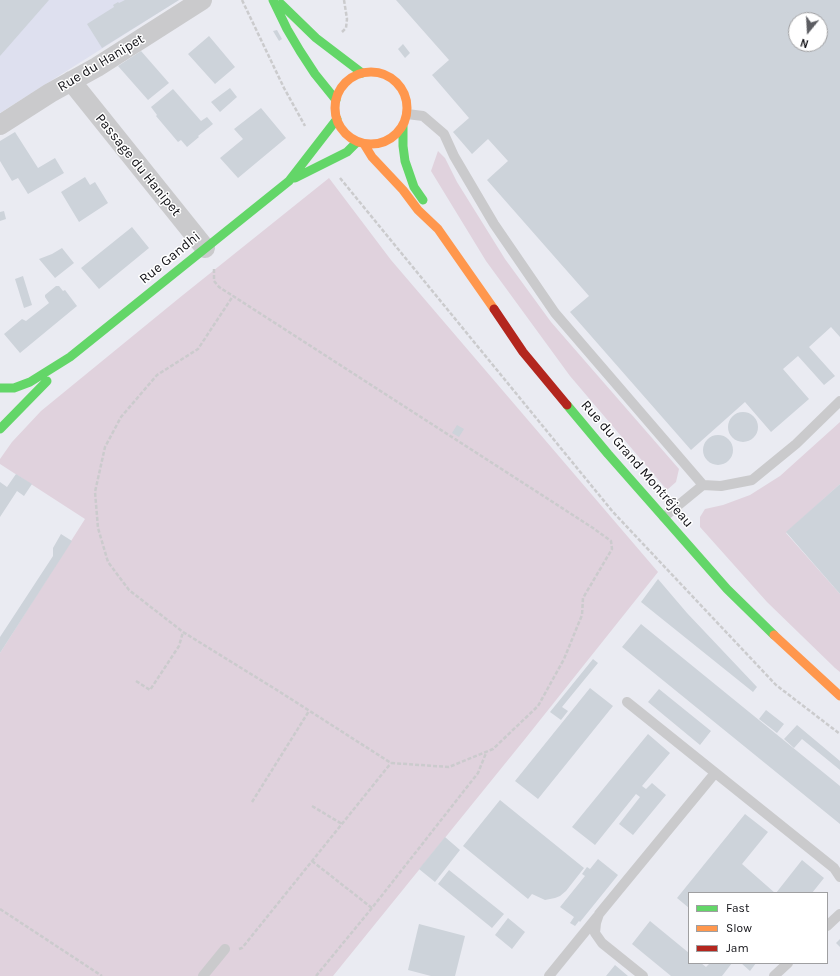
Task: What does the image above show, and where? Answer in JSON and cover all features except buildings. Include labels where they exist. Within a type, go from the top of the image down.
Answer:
[{"type":"street","name":"Rue du Hanipet","points":[[0,125],[71,81],[97,67],[202,0]]},
{"type":"street","points":[[273,0],[288,29],[315,74],[336,100]]},
{"type":"street","points":[[277,0],[316,38],[362,73]]},
{"type":"street","points":[[336,100],[339,92],[348,80],[355,76],[362,73],[372,72],[383,74],[389,76],[403,89],[407,102],[408,114]]},
{"type":"street","name":"Passage du Hanipet","points":[[71,81],[205,248]]},
{"type":"street","name":"Rue du Grand Montréjeau","points":[[336,100],[335,106],[339,125],[347,135],[361,143],[371,145],[384,143],[395,136],[403,126],[408,114]]},
{"type":"street","name":"Rue Gandhi","points":[[0,429],[70,357],[289,181],[318,146],[337,119]]},
{"type":"street","name":"Rue du Grand Montréjeau","points":[[403,126],[404,161],[414,187],[432,213],[438,230]]},
{"type":"street","name":"Rue du Grand Montréjeau","points":[[361,143],[418,210],[438,230],[523,352],[608,454],[727,589],[779,640],[840,696]]},
{"type":"street","name":"Rue Gandhi","points":[[289,181],[347,152],[361,143]]},
{"type":"street","name":"Rue Gandhi","points":[[0,388],[14,388],[30,382],[70,357]]},
{"type":"lane","points":[[408,114],[423,116],[444,134],[454,156],[494,224],[555,313],[703,485]]},
{"type":"lane","points":[[664,517],[703,485],[721,486],[752,480],[796,444],[840,401]]},
{"type":"lane","points":[[627,702],[834,868],[840,876]]},
{"type":"lane","points":[[549,976],[714,773]]},
{"type":"lane","points":[[599,914],[595,933],[602,943],[642,976]]},
{"type":"lane","points":[[828,925],[840,914]]},
{"type":"lane","points":[[203,976],[225,949]]},
{"type":"lane","points":[[774,976],[787,964]]},
{"type":"path","points":[[242,0],[284,88],[306,128]]},
{"type":"path","points":[[338,36],[346,28],[347,19],[344,0]]},
{"type":"path","points":[[338,176],[613,512],[776,685],[840,734]]},
{"type":"path","points":[[213,266],[215,270],[214,277],[216,285],[579,519],[611,541],[612,549],[583,598],[582,615],[564,659],[538,706],[493,749],[449,767],[390,763],[309,710],[183,632],[129,590],[108,562],[98,528],[95,492],[105,446],[121,417],[157,375],[198,349],[233,296]]},
{"type":"path","points":[[136,681],[150,690],[179,646],[183,632]]},
{"type":"path","points":[[252,802],[309,710]]},
{"type":"path","points":[[316,976],[372,908],[478,773],[486,752]]},
{"type":"path","points":[[225,949],[234,951],[242,948],[390,763]]},
{"type":"path","points":[[312,806],[342,824]]},
{"type":"path","points":[[312,861],[372,908]]},
{"type":"path","points":[[0,909],[102,976]]},
{"type":"shaded area","points":[[0,0],[179,0],[0,113]]},
{"type":"shaded area","points":[[438,151],[445,158],[457,182],[505,259],[551,322],[679,469],[676,482],[667,490],[570,376],[486,261],[431,171]]},
{"type":"shaded area","points":[[329,178],[391,260],[658,572],[333,976],[0,976],[0,653],[85,519],[0,464],[0,459],[12,442],[41,411]]},
{"type":"shaded area","points":[[840,422],[840,484],[786,533],[840,594],[840,672],[767,602],[700,527],[700,517],[705,509],[723,505],[750,495],[780,476]]},
{"type":"traffic: fast","points":[[273,0],[300,51],[315,74],[336,100]]},
{"type":"traffic: fast","points":[[281,4],[316,38],[362,73]]},
{"type":"traffic: fast","points":[[0,388],[14,388],[30,382],[70,357],[289,181],[337,119]]},
{"type":"traffic: fast","points":[[403,126],[405,161],[414,187],[423,200]]},
{"type":"traffic: fast","points":[[295,178],[347,152],[357,142]]},
{"type":"traffic: fast","points":[[0,429],[47,381]]},
{"type":"traffic: fast","points":[[567,405],[608,454],[727,589],[774,635]]},
{"type":"traffic: slow","points":[[364,72],[378,72],[385,74],[397,82],[405,94],[407,108],[405,122],[397,134],[385,142],[378,144],[364,144],[357,142],[345,134],[337,122],[335,115],[335,101],[337,94],[345,82],[357,74],[364,72]]},
{"type":"traffic: slow","points":[[364,144],[372,157],[403,190],[418,210],[438,229],[494,309]]},
{"type":"traffic: slow","points":[[774,635],[840,696]]},
{"type":"traffic: jam","points":[[494,309],[523,352],[567,405]]}]
